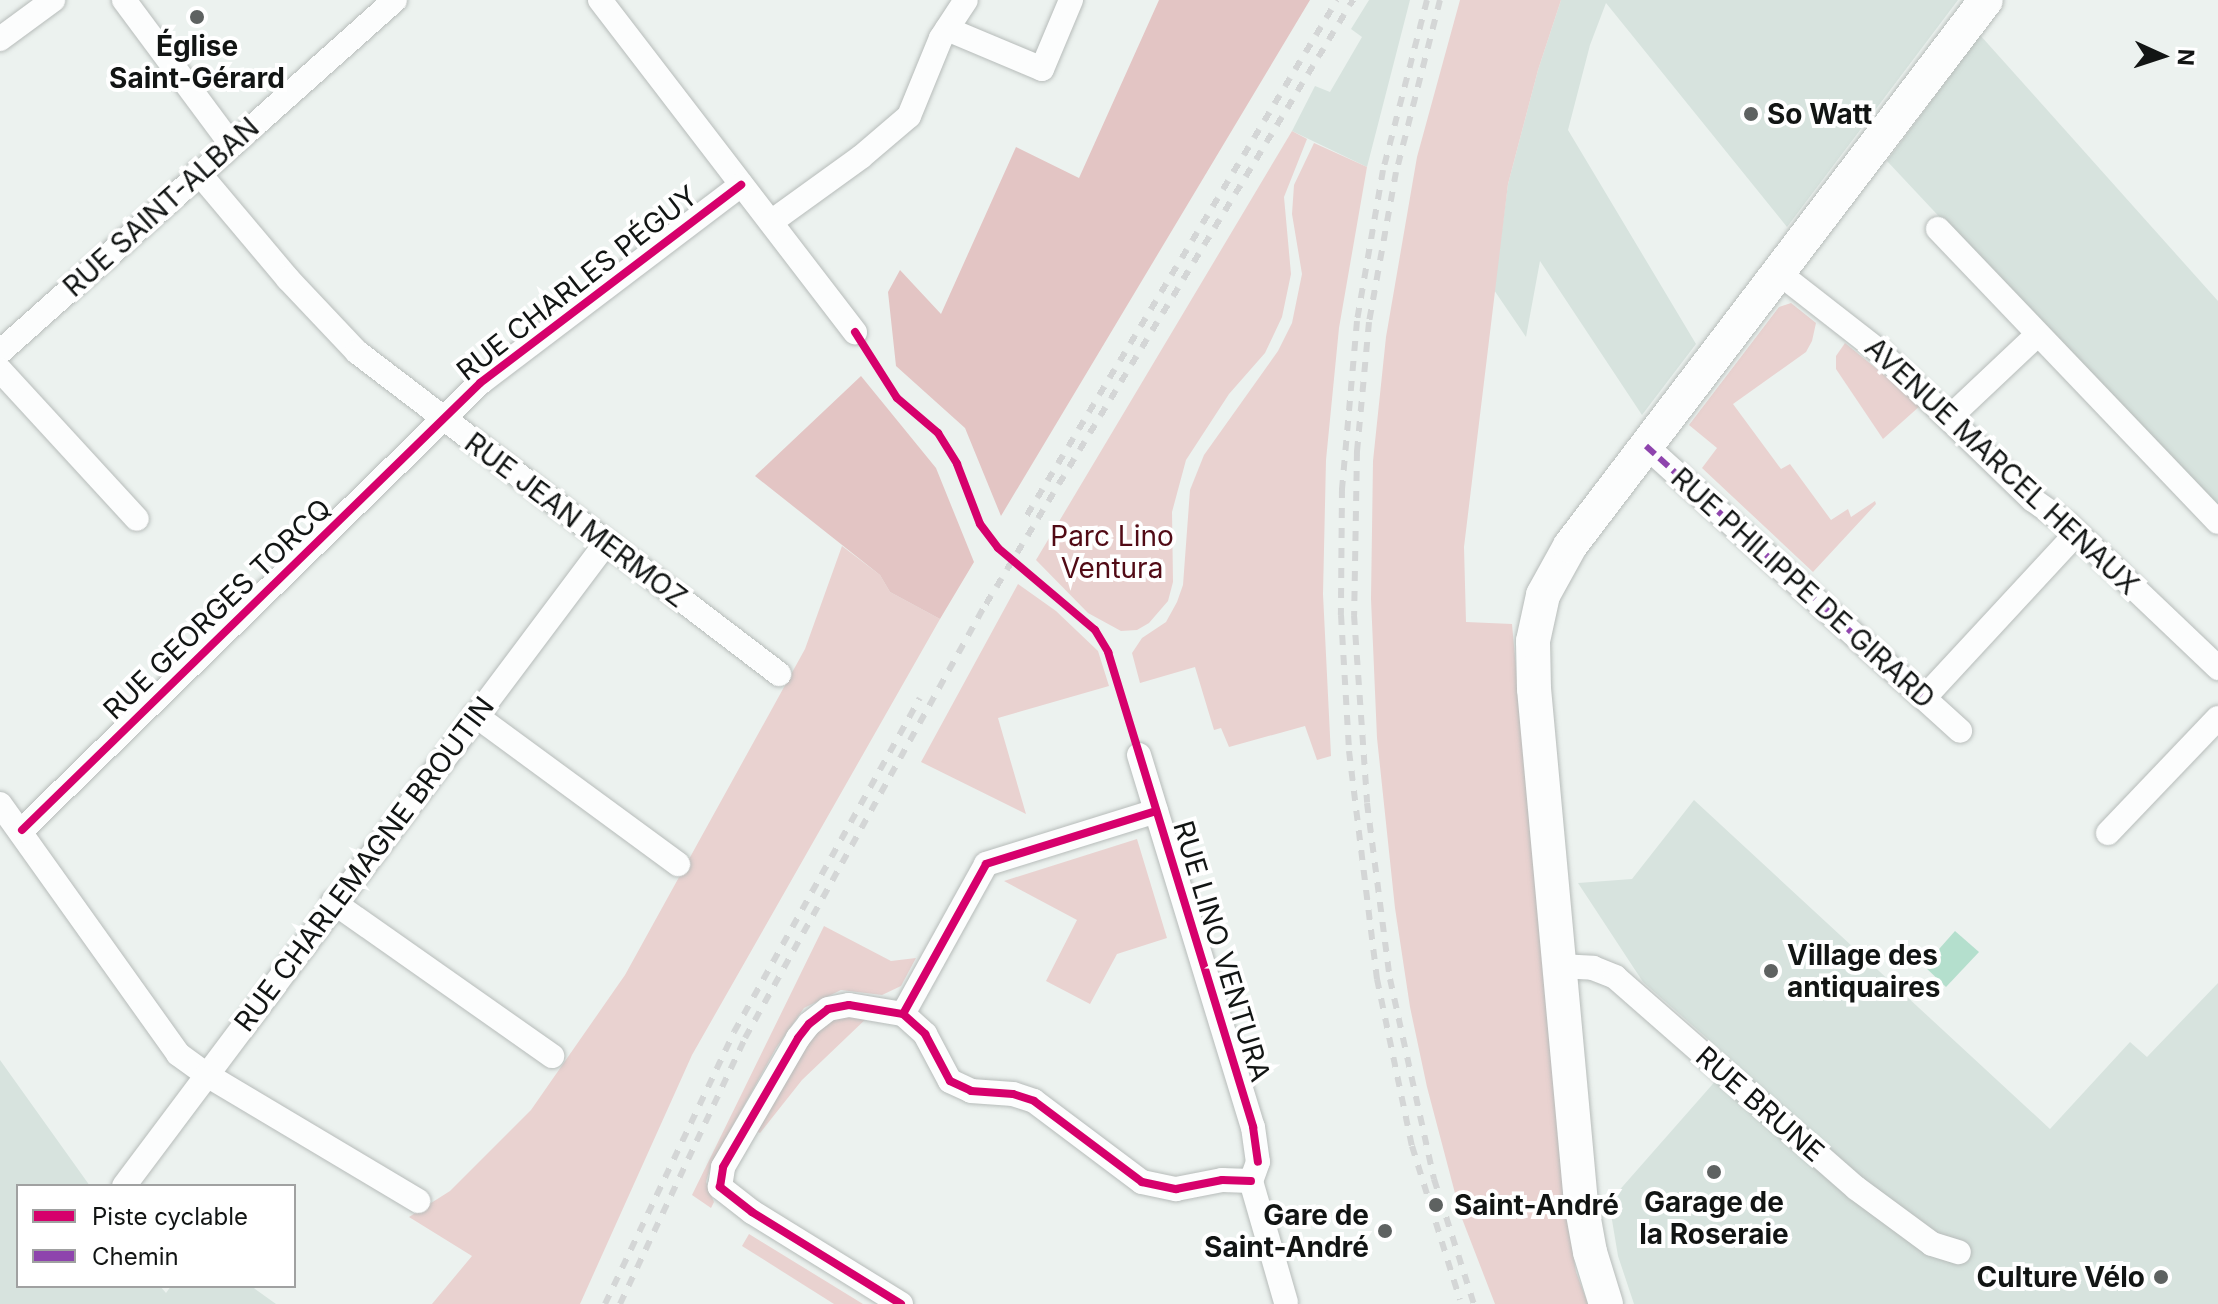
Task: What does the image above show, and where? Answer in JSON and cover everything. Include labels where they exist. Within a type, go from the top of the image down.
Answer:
[{"type":"main road","points":[[1606,1304],[1590,1252],[1581,1203],[1534,689],[1535,630],[1543,595],[1563,556],[1986,0]]},
{"type":"street","points":[[0,39],[53,0]]},
{"type":"street","points":[[124,0],[231,144]]},
{"type":"street","name":"RUE SAINT-ALBAN","points":[[0,352],[198,172],[395,0]]},
{"type":"street","points":[[600,0],[855,332]]},
{"type":"street","points":[[771,222],[861,157],[909,116],[947,29],[966,0]]},
{"type":"street","points":[[947,29],[1042,69],[1071,0]]},
{"type":"street","name":"RUE JEAN MERMOZ","points":[[198,172],[338,333],[441,418],[779,674]]},
{"type":"street","name":"RUE CHARLES PÉGUY","points":[[441,418],[506,361],[741,185]]},
{"type":"street","points":[[1938,229],[2218,522]]},
{"type":"street","name":"AVENUE MARCEL HENAUX","points":[[1779,273],[1863,337],[2033,500],[2076,534],[2218,668]]},
{"type":"street","points":[[1949,418],[2038,334]]},
{"type":"street","points":[[0,370],[137,519]]},
{"type":"street","name":"RUE GEORGES TORCQ","points":[[22,830],[441,418]]},
{"type":"street","name":"RUE PHILIPPE DE GIRARD","points":[[1646,446],[1960,731]]},
{"type":"street","points":[[1924,698],[2076,534]]},
{"type":"street","name":"RUE CHARLEMAGNE BROUTIN","points":[[125,1184],[333,902],[606,543]]},
{"type":"street","points":[[475,715],[678,864]]},
{"type":"street","points":[[2108,833],[2218,718]]},
{"type":"street","name":"RUE LINO VENTURA","points":[[1139,755],[1253,1127],[1255,1171],[1287,1303]]},
{"type":"street","points":[[0,804],[22,830],[169,1044],[207,1075],[418,1201]]},
{"type":"street","points":[[903,1014],[986,864],[1156,811]]},
{"type":"street","points":[[333,902],[552,1056]]},
{"type":"street","name":"RUE BRUNE","points":[[1559,966],[1593,968],[1615,977],[1856,1188],[1932,1244],[1959,1252]]},
{"type":"street","points":[[901,1304],[752,1212],[720,1187],[723,1167],[766,1098],[798,1038],[818,1015],[849,1005],[903,1014],[925,1034],[950,1081],[971,1091],[1013,1094],[1034,1101],[1142,1182],[1176,1189],[1255,1171]]},
{"type":"shaded area","points":[[1159,0],[1310,0],[1001,516],[965,428],[896,366],[888,292],[900,270],[941,314],[1016,147],[1079,178]]},
{"type":"shaded area","points":[[1369,0],[1410,0],[1367,167],[1292,131],[1315,86],[1330,92],[1362,37],[1351,29]]},
{"type":"shaded area","points":[[1561,0],[1958,0],[1787,227],[1606,3],[1590,45],[1568,130],[1696,344],[1642,415],[1540,261],[1526,337],[1494,290],[1508,184],[1538,70]]},
{"type":"shaded area","points":[[1980,35],[2218,301],[2218,514],[1887,161]]},
{"type":"shaded area","points":[[861,376],[936,468],[974,562],[940,619],[890,592],[880,575],[755,476]]},
{"type":"shaded area","points":[[1694,800],[2050,1129],[2130,1042],[2147,1057],[2218,983],[2218,1304],[1634,1304],[1618,1256],[1608,1196],[1616,1194],[1733,1061],[1643,982],[1578,883],[1632,879]]},
{"type":"shaded area","points":[[1955,931],[1979,952],[1946,987],[1924,966]]},
{"type":"shaded area","points":[[0,1060],[89,1184],[16,1184],[16,1288],[162,1288],[166,1293],[170,1288],[254,1288],[276,1304],[0,1304]]},
{"type":"green space","points":[[1460,0],[1561,0],[1538,70],[1508,184],[1464,547],[1466,622],[1512,624],[1564,1197],[1576,1272],[1588,1304],[1495,1304],[1461,1216],[1427,1087],[1410,1007],[1395,908],[1377,738],[1371,599],[1373,461],[1386,337],[1417,157]]},
{"type":"green space","name":"Parc Lino Ventura","points":[[1292,131],[1307,139],[1284,197],[1291,274],[1282,317],[1265,353],[1229,394],[1186,460],[1172,512],[1173,582],[1168,601],[1149,623],[1137,630],[1121,631],[1088,613],[1036,560]]},
{"type":"green space","name":"Parc Lino Ventura","points":[[1314,143],[1367,167],[1339,328],[1326,460],[1323,594],[1331,756],[1317,760],[1305,726],[1229,747],[1221,728],[1214,730],[1195,667],[1140,683],[1132,653],[1142,638],[1166,622],[1177,602],[1183,585],[1190,490],[1204,455],[1278,351],[1292,323],[1302,274],[1292,214],[1294,185]]},
{"type":"green space","points":[[1791,303],[1816,323],[1806,352],[1733,404],[1781,469],[1790,464],[1831,520],[1848,509],[1851,517],[1875,501],[1876,504],[1813,572],[1702,468],[1717,448],[1689,425],[1779,307]]},
{"type":"green space","points":[[1845,343],[1921,405],[1883,439],[1836,369],[1836,356]]},
{"type":"green space","points":[[842,546],[880,575],[890,592],[940,619],[692,1055],[580,1304],[432,1304],[472,1256],[409,1217],[450,1191],[531,1110],[625,975],[805,649]]},
{"type":"green space","name":"Parc Lino Ventura","points":[[1018,584],[1056,611],[1098,651],[1109,686],[998,718],[1026,814],[921,762]]},
{"type":"green space","points":[[1137,839],[1167,938],[1117,954],[1090,1004],[1046,981],[1077,920],[1004,881]]},
{"type":"green space","points":[[824,926],[891,961],[916,958],[901,986],[882,995],[841,990],[804,1008],[776,1048],[711,1165],[706,1182],[714,1202],[711,1208],[692,1195]]},
{"type":"green space","points":[[870,1015],[802,1080],[760,1133],[756,1131],[810,1037],[831,1017]]},
{"type":"green space","points":[[749,1234],[863,1304],[834,1304],[742,1246]]},
{"type":"railway","points":[[1027,515],[1337,0]]},
{"type":"railway","points":[[620,1304],[745,1038],[986,604],[1353,0]]},
{"type":"railway","points":[[1427,0],[1383,170],[1357,321],[1342,488],[1341,615],[1349,751],[1377,979],[1412,1146],[1460,1300]]},
{"type":"railway","points":[[1440,0],[1396,172],[1369,322],[1357,451],[1354,615],[1367,803],[1390,979],[1434,1179],[1474,1304]]},
{"type":"railway","points":[[605,1304],[734,1032],[920,698]]},
{"type":"marked path","points":[[1646,446],[1924,698]]},
{"type":"cycle path","points":[[22,830],[480,383],[741,185]]},
{"type":"cycle path","points":[[855,332],[897,398],[938,433],[957,464],[980,524],[998,548],[1095,630],[1108,652],[1253,1127],[1258,1162]]},
{"type":"cycle path","points":[[903,1014],[986,864],[1156,811]]},
{"type":"cycle path","points":[[901,1304],[752,1212],[720,1187],[723,1167],[798,1038],[809,1024],[828,1009],[849,1005],[903,1014],[925,1034],[950,1081],[971,1091],[1013,1094],[1034,1101],[1142,1182],[1176,1189],[1222,1180],[1251,1181]]},
{"type":"place","name":"Église Saint-Gérard","points":[[197,17]]},
{"type":"place","name":"So Watt","points":[[1751,114]]},
{"type":"place","name":"Village des antiquaires","points":[[1771,971]]},
{"type":"place","name":"Garage de la Roseraie","points":[[1714,1172]]},
{"type":"place","name":"Saint-André","points":[[1436,1205]]},
{"type":"place","name":"Gare de Saint-André","points":[[1385,1231]]},
{"type":"place","name":"Culture Vélo","points":[[2161,1277]]}]
